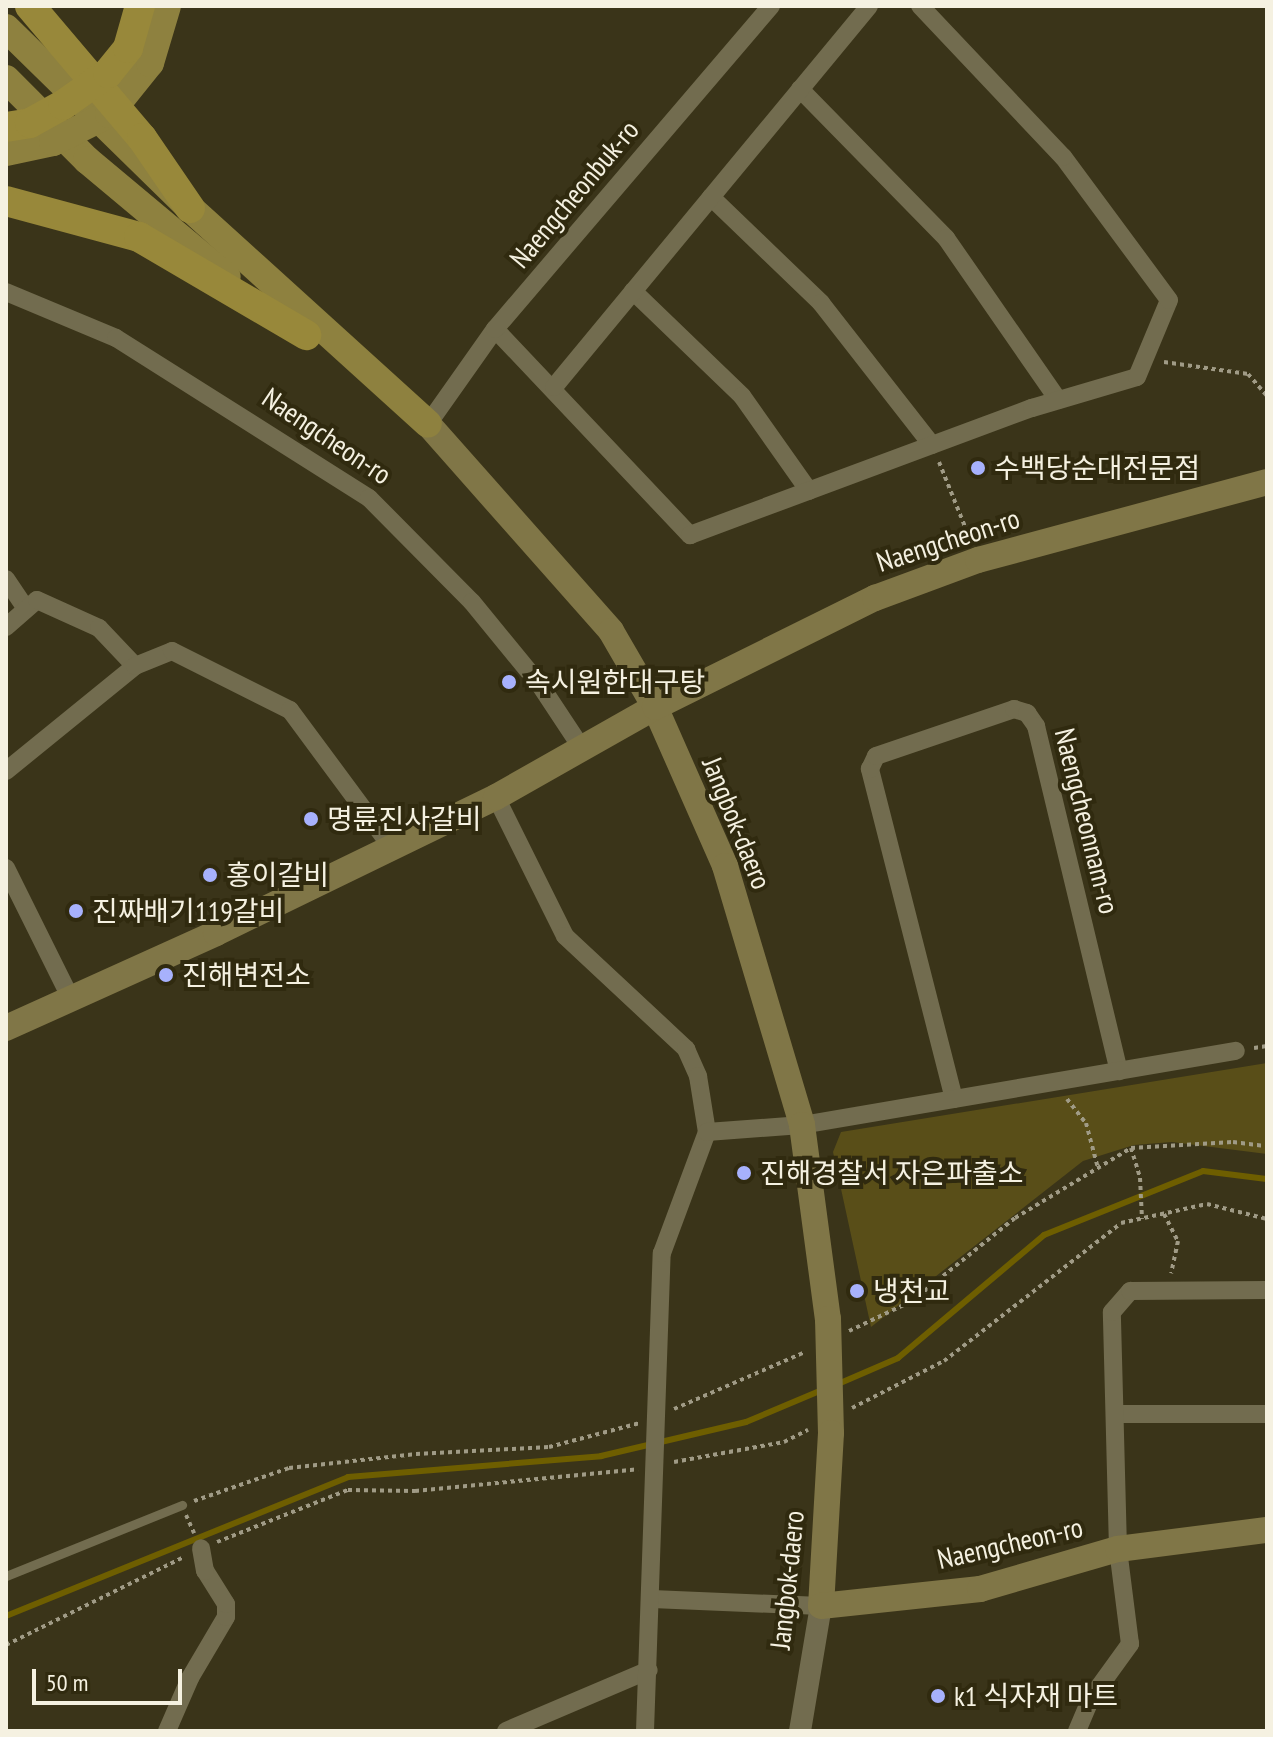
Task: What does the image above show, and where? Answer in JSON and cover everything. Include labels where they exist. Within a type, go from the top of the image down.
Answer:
[{"type":"highway","points":[[30,6],[142,138],[190,208]]},
{"type":"highway","points":[[6,127],[30,123],[63,105],[108,73],[128,48],[140,6]]},
{"type":"highway","points":[[6,201],[139,237],[306,335]]},
{"type":"main road","points":[[17,151],[86,128],[129,94],[150,63],[167,6]]},
{"type":"main road","points":[[6,28],[190,208],[428,424]]},
{"type":"main road","points":[[6,79],[87,160],[215,268],[428,424]]},
{"type":"main road","name":"Jangbok-daero","points":[[428,424],[611,631],[655,707],[725,866],[802,1125],[828,1319],[821,1606]]},
{"type":"main road","name":"Naengcheon-ro","points":[[6,1028],[496,797],[655,707],[875,598],[978,560],[1267,482]]},
{"type":"main road","name":"Naengcheon-ro","points":[[821,1606],[980,1589],[1118,1549],[1267,1530]]},
{"type":"street","name":"Naengcheonbuk-ro","points":[[428,424],[495,329],[771,6]]},
{"type":"street","points":[[554,387],[869,6]]},
{"type":"street","points":[[495,329],[554,387],[690,535],[1058,400],[1137,377],[1169,300],[1063,157],[920,6]]},
{"type":"street","points":[[800,89],[946,238],[1058,400]]},
{"type":"street","points":[[711,197],[821,303],[932,445]]},
{"type":"street","points":[[633,291],[742,396],[809,491]]},
{"type":"street","name":"Naengcheon-ro","points":[[6,292],[116,338],[369,498],[472,602],[540,685],[581,747]]},
{"type":"street","points":[[6,579],[31,603],[99,628],[135,666]]},
{"type":"street","points":[[6,627],[31,603]]},
{"type":"street","points":[[6,771],[135,666],[172,651],[290,710],[392,848]]},
{"type":"street","name":"Naengcheonnam-ro","points":[[954,1099],[870,769],[876,756],[1014,709],[1027,713],[1036,726],[1119,1071]]},
{"type":"street","points":[[496,797],[565,936],[686,1049],[698,1076],[707,1132],[662,1253],[660,1398],[654,1469],[652,1599],[645,1731]]},
{"type":"street","points":[[6,868],[71,999]]},
{"type":"street","points":[[707,1132],[802,1125],[1236,1051]]},
{"type":"street","name":"Naengcheon-ro","points":[[1118,1549],[1112,1312],[1130,1291],[1267,1290]]},
{"type":"street","points":[[1115,1414],[1267,1414]]},
{"type":"street","points":[[167,1731],[190,1678],[226,1617],[226,1604],[205,1571],[201,1548]]},
{"type":"street","points":[[1077,1731],[1091,1698],[1130,1644],[1118,1549]]},
{"type":"street","points":[[652,1599],[821,1606]]},
{"type":"street","name":"Jangbok-daero","points":[[800,1731],[821,1606]]},
{"type":"street","points":[[506,1731],[649,1670]]},
{"type":"lane","points":[[6,1576],[182,1505]]},
{"type":"path","points":[[1145,359],[1248,374],[1267,396]]},
{"type":"path","points":[[932,445],[978,560]]},
{"type":"path","points":[[1054,1082],[1086,1123],[1098,1168]]},
{"type":"path","points":[[1015,1218],[1131,1148],[1233,1142],[1267,1146]]},
{"type":"path","points":[[1131,1148],[1141,1182],[1142,1219]]},
{"type":"path","points":[[6,1645],[201,1548],[348,1490],[415,1491],[654,1469],[784,1442],[826,1426],[944,1361],[1121,1223],[1207,1204],[1267,1219]]},
{"type":"path","points":[[1164,1214],[1178,1241],[1167,1291]]},
{"type":"path","points":[[182,1505],[289,1468],[416,1454],[549,1447],[625,1429]]},
{"type":"shaded area","points":[[1267,1063],[1267,1154],[1172,1142],[1134,1145],[1083,1161],[871,1327],[833,1152],[841,1132]]},
{"type":"waterway","points":[[838,1384],[898,1358],[1044,1235],[1203,1171],[1267,1179]]},
{"type":"waterway","points":[[6,1616],[348,1477],[601,1456],[746,1422],[824,1389]]},
{"type":"place","name":"수백당순대전문점","points":[[978,468]]},
{"type":"place","name":"속시원한대구탕","points":[[509,682]]},
{"type":"place","name":"명륜진사갈비","points":[[311,819]]},
{"type":"place","name":"홍이갈비","points":[[210,875]]},
{"type":"place","name":"진짜배기119갈비","points":[[76,911]]},
{"type":"place","name":"진해변전소","points":[[166,975]]},
{"type":"place","name":"진해경찰서 자은파출소","points":[[744,1173]]},
{"type":"place","name":"냉천교","points":[[857,1291]]},
{"type":"place","name":"k1 식자재 마트","points":[[938,1696]]}]
